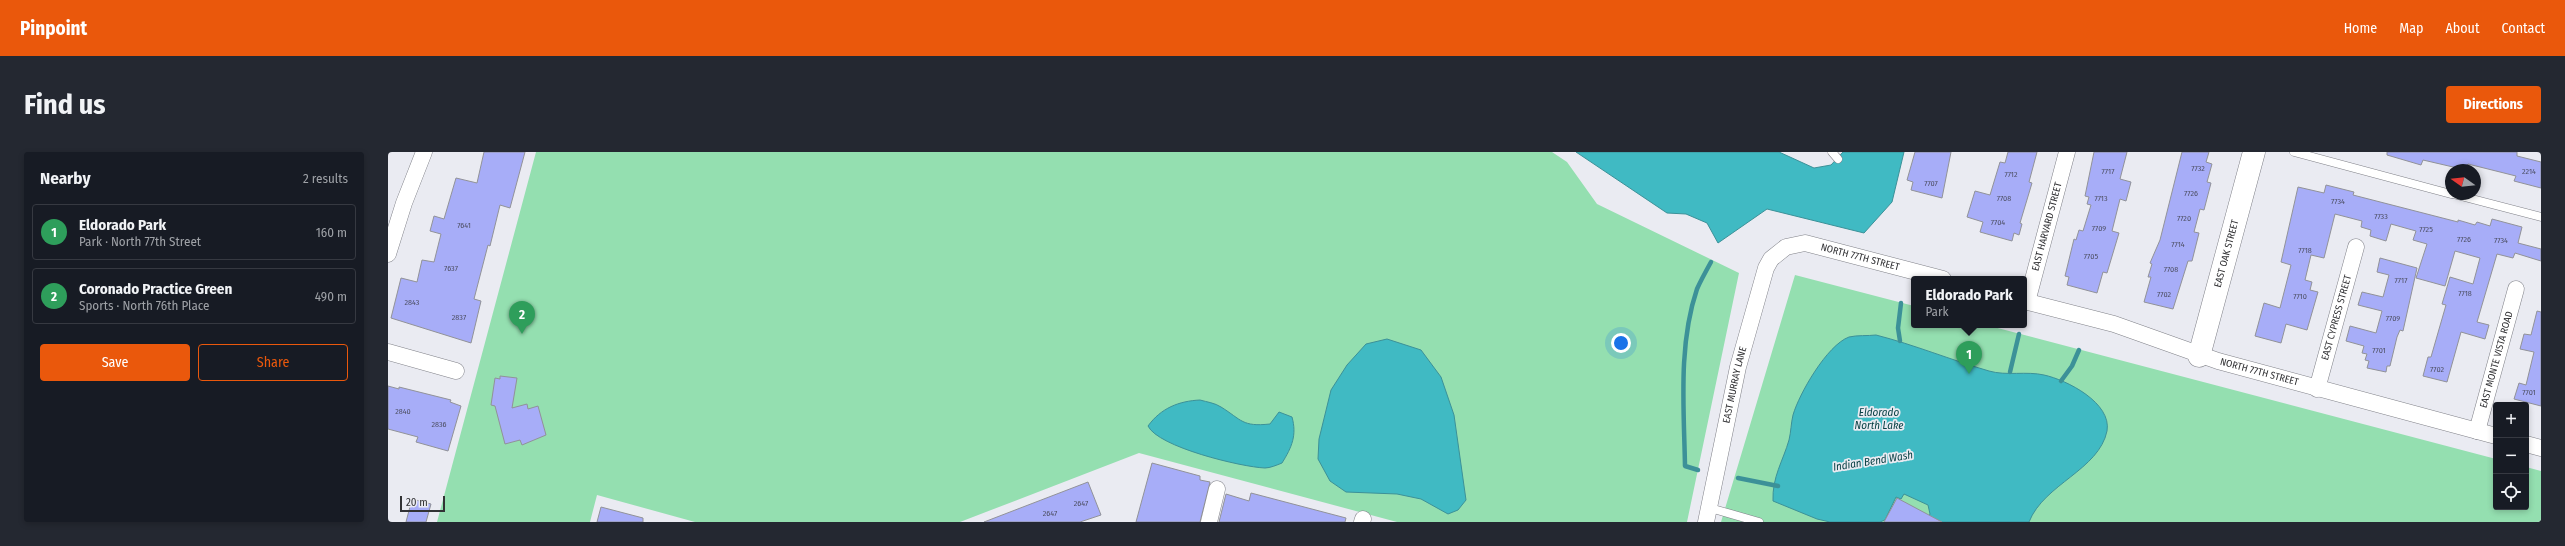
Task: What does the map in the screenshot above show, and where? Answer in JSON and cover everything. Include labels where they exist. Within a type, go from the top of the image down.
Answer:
[{"type":"street","points":[[388,254],[404,203],[424,152]]},
{"type":"street","name":"EAST HARVARD STREET","points":[[2027,294],[2067,152]]},
{"type":"street","name":"EAST OAK STREET","points":[[2199,356],[2254,152]]},
{"type":"street","name":"NORTH 77TH STREET","points":[[1778,253],[1795,244],[1818,245],[1932,276]]},
{"type":"street","name":"EAST CYPRESS STREET","points":[[2318,389],[2356,247]]},
{"type":"street","name":"EAST MURRAY LANE","points":[[1708,515],[1732,396],[1756,298],[1766,268],[1778,253]]},
{"type":"street","name":"EAST MONTE VISTA ROAD","points":[[2477,431],[2516,289]]},
{"type":"street","name":"NORTH 77TH STREET","points":[[2027,302],[2114,324],[2199,356],[2493,435]]},
{"type":"street","points":[[388,352],[456,371]]},
{"type":"street","points":[[2529,445],[2541,448]]},
{"type":"street","points":[[1209,522],[1217,489]]},
{"type":"lane","points":[[1832,152],[1838,159]]},
{"type":"lane","points":[[2294,152],[2445,192]]},
{"type":"lane","points":[[2475,200],[2541,217]]},
{"type":"lane","points":[[1708,515],[1759,522]]},
{"type":"green space","points":[[536,152],[1552,152],[1567,162],[1597,204],[1739,273],[1687,522],[1397,522],[1139,453],[960,522],[695,522],[597,495],[590,522],[437,522]]},
{"type":"green space","points":[[1795,275],[1911,305],[1911,328],[1997,328],[2493,458],[2493,510],[2529,510],[2529,468],[2541,471],[2541,522],[1721,522]]},
{"type":"water","points":[[1576,152],[1779,152],[1814,168],[1831,165],[1843,152],[1904,152],[1892,202],[1864,233],[1767,209],[1718,243],[1707,223],[1686,214],[1667,213]]},
{"type":"water","name":"Eldorado North Lake","points":[[1876,335],[1989,371],[2002,373],[2031,373],[2044,375],[2064,382],[2086,394],[2102,411],[2107,421],[2107,431],[2102,445],[2083,467],[2046,497],[2036,509],[2029,522],[1926,522],[1930,514],[1928,505],[1904,494],[1901,499],[1896,497],[1885,520],[1880,522],[1830,522],[1817,519],[1773,501],[1774,484],[1778,469],[1787,448],[1793,415],[1801,395],[1815,371],[1832,350],[1849,337]]},
{"type":"water","points":[[1387,339],[1421,350],[1441,377],[1454,415],[1466,500],[1458,510],[1448,514],[1421,499],[1397,494],[1346,492],[1330,481],[1318,459],[1319,439],[1331,390],[1347,365],[1366,344]]},
{"type":"water","points":[[1200,400],[1219,406],[1243,422],[1253,424],[1270,424],[1279,412],[1292,417],[1294,430],[1293,441],[1282,463],[1265,468],[1220,460],[1167,441],[1155,434],[1148,426],[1159,414],[1171,407],[1185,402]]},
{"type":"building","points":[[484,152],[525,152],[510,208],[500,205],[490,246],[488,245],[474,299],[481,301],[471,343],[391,318],[401,278],[417,282],[422,260],[434,262],[441,234],[430,231],[434,216],[444,219],[456,178],[477,183]]},
{"type":"building","points":[[1915,152],[1951,152],[1942,198],[1911,190],[1913,182],[1907,180]]},
{"type":"building","points":[[2008,152],[2037,152],[2029,182],[2032,183],[2020,223],[2022,224],[2019,235],[2014,233],[2012,241],[1980,232],[1983,222],[1967,217],[1975,191],[1990,195],[2000,162],[2005,163]]},
{"type":"building","points":[[2094,152],[2127,152],[2120,179],[2131,182],[2126,201],[2120,199],[2112,231],[2119,233],[2107,273],[2103,272],[2097,293],[2067,285],[2069,277],[2065,276],[2074,239],[2076,240],[2079,230],[2083,231],[2091,205],[2087,204],[2089,197],[2085,196]]},
{"type":"building","points":[[2182,152],[2209,152],[2206,162],[2212,164],[2207,182],[2211,183],[2204,210],[2200,209],[2194,232],[2199,233],[2192,261],[2188,261],[2173,309],[2144,302],[2151,277],[2148,277],[2152,264],[2150,263],[2160,240]]},
{"type":"building","points":[[2387,152],[2517,152],[2517,156],[2541,162],[2541,188],[2514,181],[2516,176],[2481,167],[2481,164],[2445,165],[2423,160],[2421,165],[2387,155]]},
{"type":"building","points":[[2326,185],[2354,192],[2353,195],[2458,222],[2458,220],[2475,225],[2477,222],[2490,226],[2492,219],[2522,227],[2518,243],[2541,249],[2541,261],[2515,253],[2513,258],[2497,254],[2477,322],[2489,325],[2485,339],[2461,332],[2447,382],[2423,376],[2428,357],[2431,357],[2446,305],[2442,304],[2450,277],[2473,284],[2480,258],[2455,251],[2445,286],[2416,278],[2427,244],[2413,240],[2416,231],[2391,224],[2386,241],[2370,236],[2371,230],[2361,227],[2362,221],[2335,214],[2324,258],[2311,255],[2305,280],[2312,282],[2310,290],[2318,292],[2307,330],[2286,324],[2281,343],[2255,336],[2264,303],[2280,308],[2291,265],[2281,262],[2298,187],[2324,193]]},
{"type":"building","points":[[2380,258],[2417,268],[2403,331],[2400,330],[2397,337],[2390,366],[2387,366],[2386,372],[2367,368],[2369,361],[2365,360],[2367,354],[2362,353],[2364,346],[2346,341],[2350,326],[2376,333],[2382,311],[2358,305],[2362,292],[2383,297],[2389,275],[2377,272]]},
{"type":"building","points":[[2537,311],[2541,312],[2541,406],[2514,399],[2519,383],[2526,385],[2534,352],[2520,349],[2524,334],[2531,335]]},
{"type":"building","points":[[500,376],[517,378],[512,408],[527,404],[528,409],[538,406],[546,435],[522,445],[520,440],[505,444],[495,406],[491,405],[495,378],[500,379]]},
{"type":"building","points":[[388,386],[399,389],[399,387],[451,400],[450,402],[461,406],[448,451],[416,442],[418,437],[388,429]]},
{"type":"building","points":[[1152,463],[1200,476],[1200,480],[1210,482],[1200,522],[1136,522]]},
{"type":"building","points":[[1088,482],[1101,515],[1080,522],[984,522]]},
{"type":"building","points":[[1251,493],[1346,518],[1345,522],[1219,522],[1226,494],[1249,501]]},
{"type":"building","points":[[1897,498],[1942,522],[1884,522]]},
{"type":"building","points":[[412,499],[431,504],[426,522],[406,522]]},
{"type":"building","points":[[601,507],[643,518],[643,522],[597,522]]},
{"type":"waterway","name":"Indian Bend Wash","points":[[1698,470],[1685,466],[1683,400],[1685,355],[1691,310],[1697,289],[1711,262]]},
{"type":"waterway","points":[[1900,341],[1898,328],[1901,303]]},
{"type":"waterway","points":[[2010,372],[2019,334]]},
{"type":"waterway","points":[[2061,381],[2072,366],[2079,350]]},
{"type":"waterway","name":"Indian Bend Wash","points":[[1738,478],[1778,486]]},
{"type":"place","name":"Coronado Practice Green","points":[[522,334]]},
{"type":"place","name":"Eldorado Park","points":[[1969,374]]}]
